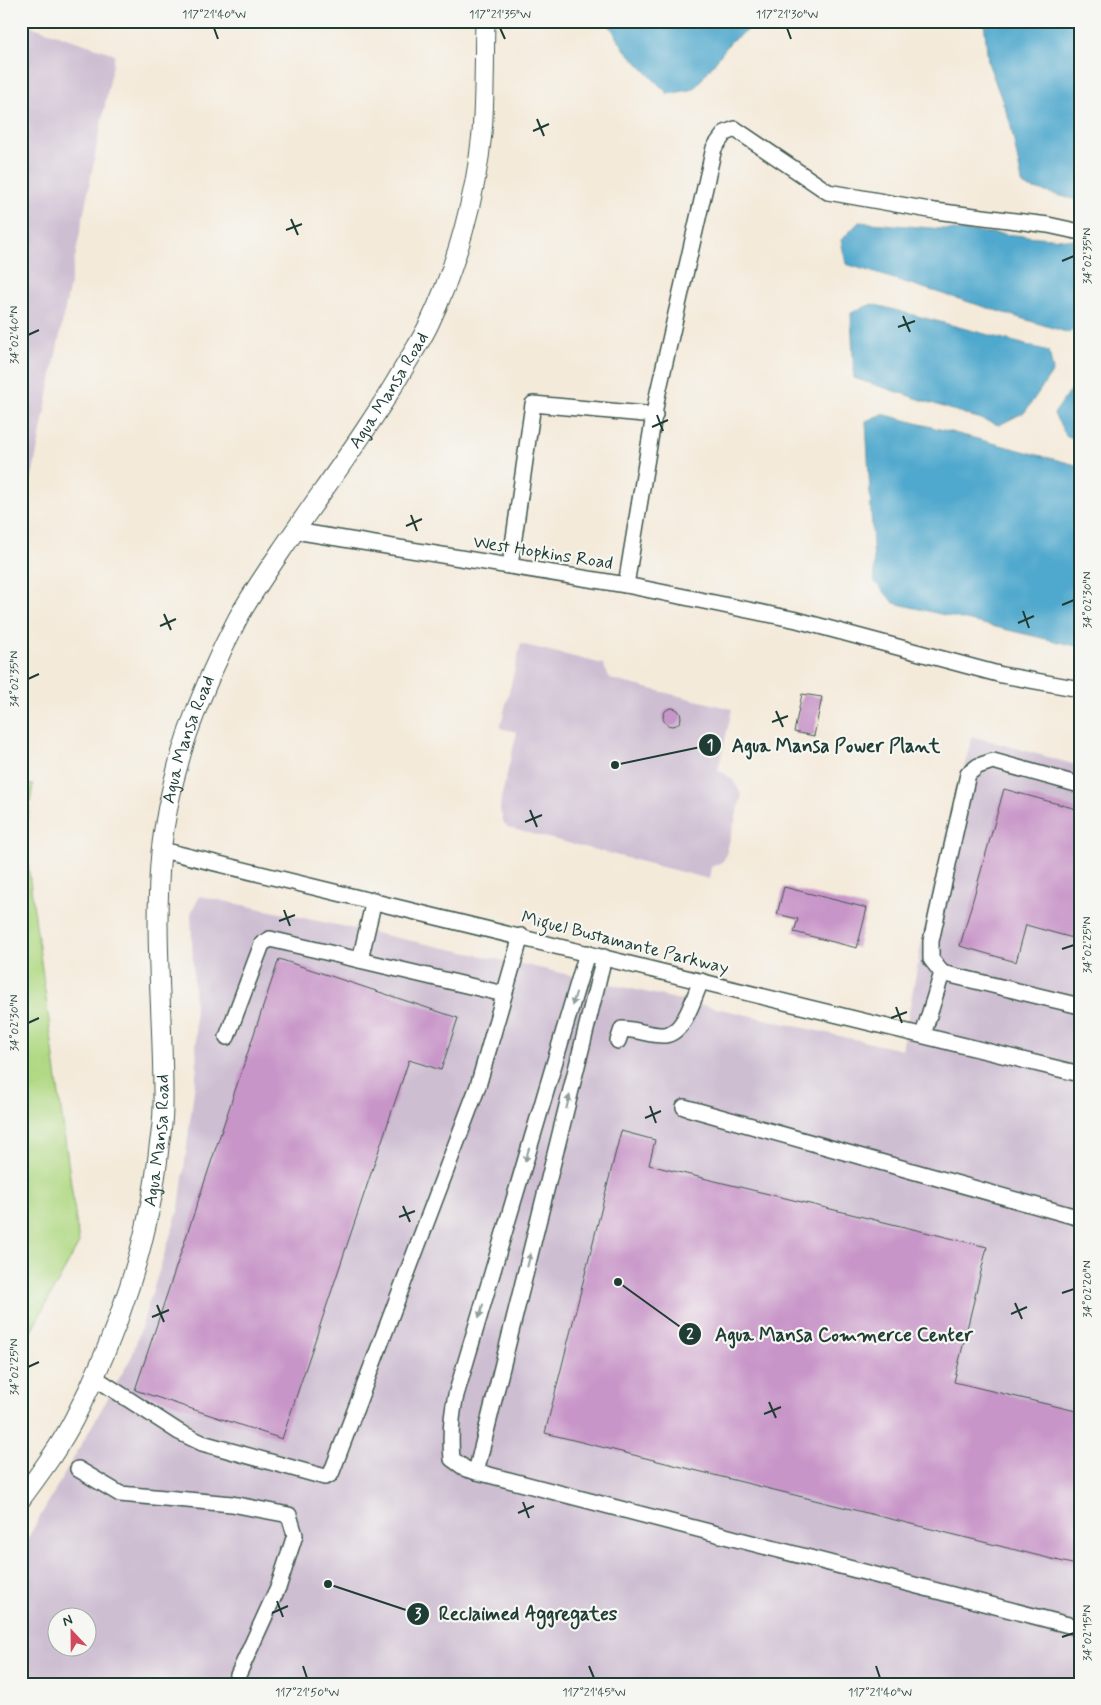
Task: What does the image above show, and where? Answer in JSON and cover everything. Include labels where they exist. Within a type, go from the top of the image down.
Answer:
[{"type":"main road","name":"Agua Mansa Road","points":[[21,1499],[54,1454],[74,1420],[105,1354],[141,1245],[153,1198],[163,1112],[159,894],[162,850],[173,787],[186,738],[209,677],[238,617],[295,531],[357,444],[397,381],[429,325],[445,286],[462,232],[477,169],[482,135],[485,21]]},
{"type":"street","name":"West Hopkins Road","points":[[295,531],[626,585],[657,397],[714,148],[725,133],[735,129],[828,192],[935,212],[1048,225],[1080,232]]},
{"type":"street","points":[[510,566],[533,404],[654,415]]},
{"type":"street","points":[[626,585],[798,620],[1002,675],[1080,689]]},
{"type":"street","points":[[1080,786],[993,761],[978,766],[968,774],[931,941],[931,959],[942,973],[1080,1006]]},
{"type":"street","name":"Miguel Bustamante Parkway","points":[[162,850],[374,900],[1080,1074]]},
{"type":"street","points":[[360,960],[374,900]]},
{"type":"street","points":[[94,1377],[179,1432],[202,1443],[325,1477],[331,1474],[478,1086],[521,936]]},
{"type":"street","points":[[227,1037],[262,944],[270,939],[504,994]]},
{"type":"street","points":[[588,953],[458,1386],[452,1414],[450,1441],[452,1459],[466,1470],[1080,1628]]},
{"type":"street","points":[[476,1472],[604,957]]},
{"type":"street","points":[[923,1035],[942,973]]},
{"type":"street","points":[[618,1041],[622,1028],[666,1035],[676,1031],[686,1017],[701,981]]},
{"type":"street","points":[[684,1107],[1080,1218]]},
{"type":"street","points":[[78,1469],[120,1494],[232,1504],[290,1515],[295,1535],[279,1585],[234,1684]]},
{"type":"shaded area","points":[[21,23],[115,54],[21,533]]},
{"type":"shaded area","points":[[521,644],[603,664],[610,679],[732,709],[718,771],[733,780],[742,795],[725,858],[722,862],[711,867],[709,879],[509,828],[504,823],[500,810],[501,799],[517,732],[500,728]]},
{"type":"shaded area","points":[[972,736],[1080,766],[1080,1684],[21,1684],[21,1550],[132,1356],[179,1208],[197,1067],[191,913],[200,896],[530,966],[902,1050],[926,918]]},
{"type":"green space","points":[[21,784],[33,785],[24,836],[79,1243],[21,1350]]},
{"type":"water","points":[[607,21],[762,21],[732,40],[694,89],[668,94],[625,50]]},
{"type":"water","points":[[984,21],[1080,21],[1080,201],[1023,186],[1010,122],[988,62]]},
{"type":"water","points":[[859,222],[1074,240],[1080,246],[1080,322],[1069,333],[846,264],[841,240]]},
{"type":"water","points":[[872,304],[1049,351],[1053,371],[1025,412],[999,425],[854,378],[851,313]]},
{"type":"water","points":[[1080,376],[1080,440],[1067,437],[1054,414]]},
{"type":"water","points":[[882,414],[1080,466],[1080,647],[894,603],[875,582],[866,421]]},
{"type":"building","points":[[802,694],[822,697],[814,736],[794,732]]},
{"type":"building","points":[[672,708],[678,711],[681,717],[678,723],[672,726],[666,723],[663,717],[666,711]]},
{"type":"building","points":[[1004,789],[1080,810],[1080,940],[1026,925],[1016,962],[960,946]]},
{"type":"building","points":[[784,887],[867,908],[857,948],[794,932],[798,919],[777,914]]},
{"type":"building","points":[[279,959],[458,1018],[441,1070],[409,1060],[282,1439],[135,1390]]},
{"type":"building","points":[[621,1131],[655,1140],[649,1165],[987,1247],[954,1382],[1080,1412],[1080,1566],[545,1433]]},
{"type":"place","name":"Agua Mansa Power Plant","points":[[615,765]]},
{"type":"place","name":"Agua Mansa Commerce Center","points":[[618,1282]]},
{"type":"place","name":"Reclaimed Aggregates","points":[[328,1584]]}]
